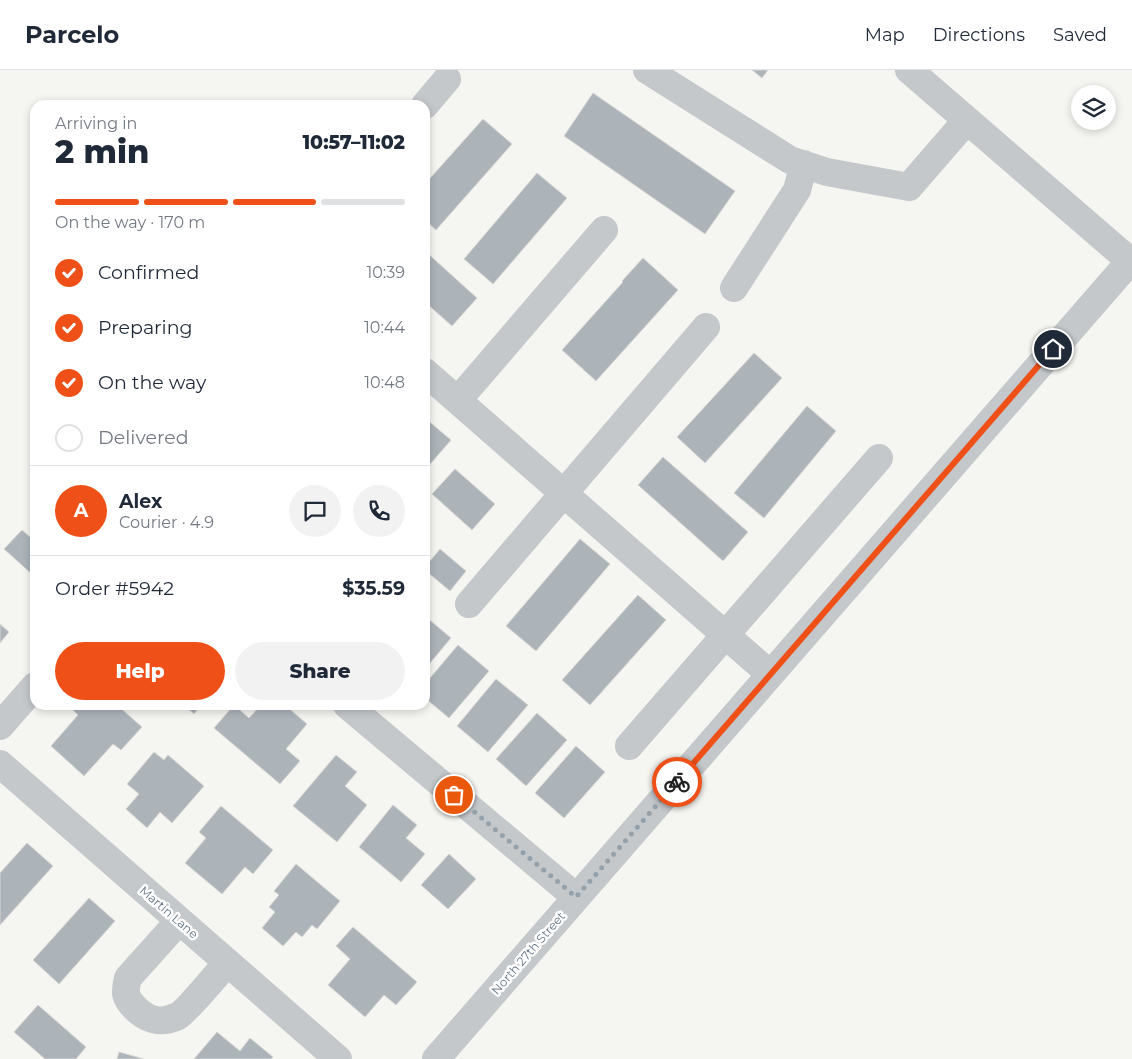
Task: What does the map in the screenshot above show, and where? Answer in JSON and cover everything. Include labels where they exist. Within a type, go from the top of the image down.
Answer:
[{"type":"street","points":[[647,70],[790,160],[827,172],[909,187],[967,120]]},
{"type":"street","points":[[909,70],[1131,260]]},
{"type":"street","points":[[429,100],[447,80]]},
{"type":"street","points":[[734,288],[797,190],[804,164]]},
{"type":"street","points":[[458,400],[604,230]]},
{"type":"street","name":"North 27th Street","points":[[436,1059],[1131,260]]},
{"type":"street","points":[[468,604],[706,327]]},
{"type":"street","points":[[430,376],[770,674]]},
{"type":"street","points":[[629,746],[879,458]]},
{"type":"street","points":[[0,726],[30,692]]},
{"type":"street","points":[[353,710],[576,897]]},
{"type":"street","name":"Martin Lane","points":[[5,779],[179,921],[338,1059]]},
{"type":"street","points":[[179,921],[128,978],[125,989],[127,1000],[146,1018],[161,1021],[179,1016],[227,963]]},
{"type":"building","points":[[752,70],[768,70],[762,78]]},
{"type":"building","points":[[593,93],[735,191],[705,234],[564,136]]},
{"type":"building","points":[[483,119],[512,144],[436,230],[430,225],[430,178]]},
{"type":"building","points":[[537,173],[567,198],[493,284],[464,259]]},
{"type":"building","points":[[430,256],[477,298],[452,326],[430,306]]},
{"type":"building","points":[[643,258],[678,290],[596,381],[562,350]]},
{"type":"building","points":[[754,353],[782,378],[705,463],[677,437]]},
{"type":"building","points":[[807,406],[836,431],[764,518],[734,493]]},
{"type":"building","points":[[430,422],[451,440],[430,464]]},
{"type":"building","points":[[663,457],[748,532],[723,561],[638,485]]},
{"type":"building","points":[[455,469],[495,504],[472,530],[432,494]]},
{"type":"building","points":[[22,530],[30,537],[30,572],[4,549]]},
{"type":"building","points":[[580,539],[610,564],[536,651],[506,626]]},
{"type":"building","points":[[440,549],[466,571],[450,591],[430,574],[430,561]]},
{"type":"building","points":[[638,595],[666,620],[590,705],[562,680]]},
{"type":"building","points":[[430,620],[451,638],[430,663]]},
{"type":"building","points":[[0,624],[9,632],[0,643]]},
{"type":"building","points":[[458,645],[489,671],[449,718],[430,702],[430,678]]},
{"type":"building","points":[[496,679],[528,705],[488,752],[457,726]]},
{"type":"building","points":[[73,710],[123,710],[142,727],[121,750],[113,744],[84,776],[51,746],[78,715]]},
{"type":"building","points":[[230,710],[240,710],[249,718],[256,710],[291,710],[307,724],[286,749],[300,761],[280,784],[214,728]]},
{"type":"building","points":[[537,713],[567,740],[526,786],[496,759]]},
{"type":"building","points":[[576,746],[605,772],[564,818],[535,793]]},
{"type":"building","points":[[154,752],[164,760],[168,755],[204,786],[172,823],[160,812],[147,828],[126,809],[139,794],[127,784]]},
{"type":"building","points":[[336,755],[357,772],[345,786],[367,805],[337,842],[293,806]]},
{"type":"building","points":[[393,805],[417,825],[406,838],[425,854],[401,882],[359,847]]},
{"type":"building","points":[[221,806],[273,850],[253,874],[245,867],[222,894],[185,863],[206,838],[199,832]]},
{"type":"building","points":[[27,843],[53,866],[0,925],[0,873]]},
{"type":"building","points":[[449,854],[476,879],[448,909],[421,885]]},
{"type":"building","points":[[296,864],[340,901],[317,929],[312,925],[302,937],[296,932],[283,946],[262,928],[275,912],[269,907],[279,895],[274,891]]},
{"type":"building","points":[[89,898],[115,921],[59,984],[33,960]]},
{"type":"building","points":[[353,927],[417,982],[396,1005],[384,995],[365,1017],[328,985],[350,959],[336,946]]},
{"type":"building","points":[[38,1005],[86,1047],[76,1059],[45,1059],[14,1032]]},
{"type":"building","points":[[217,1032],[240,1051],[250,1038],[273,1057],[271,1059],[194,1059]]},
{"type":"building","points":[[119,1052],[144,1059],[117,1059]]},
{"type":"way so far","points":[[454,795],[576,897],[677,782]]},
{"type":"route","points":[[677,782],[1053,349]]}]
